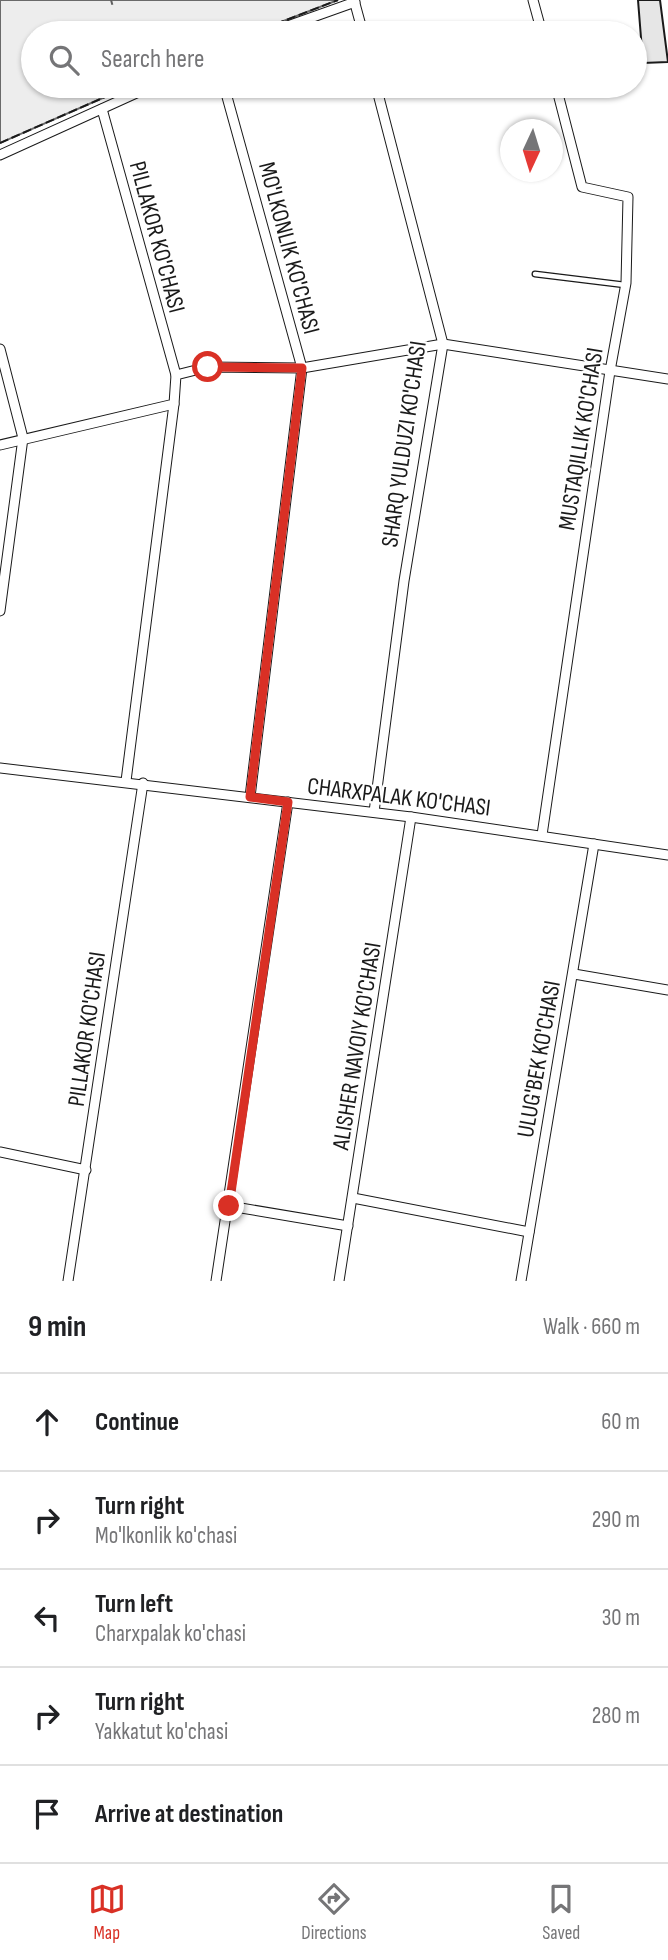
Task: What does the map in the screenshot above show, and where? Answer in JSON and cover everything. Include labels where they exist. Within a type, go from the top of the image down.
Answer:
[{"type":"street","points":[[533,0],[539,21]]},
{"type":"street","points":[[301,21],[355,1],[360,21]]},
{"type":"street","points":[[0,155],[126,98]]},
{"type":"street","name":"MO'LKONLIK KO'CHASI","points":[[227,98],[302,368],[250,797]]},
{"type":"street","name":"SHARQ YULDUZI KO'CHASI","points":[[374,812],[404,581],[443,344],[379,98]]},
{"type":"street","name":"MUSTAQILLIK KO'CHASI","points":[[542,835],[610,371],[626,285],[628,197],[582,187],[558,98]]},
{"type":"street","name":"PILLAKOR KO'CHASI","points":[[102,109],[176,375],[174,404]]},
{"type":"street","points":[[176,375],[208,367],[302,368],[443,344],[668,379]]},
{"type":"street","points":[[0,349],[23,438],[0,611]]},
{"type":"street","points":[[0,445],[174,404],[126,781]]},
{"type":"street","name":"CHARXPALAK KO'CHASI","points":[[0,768],[374,812],[668,855]]},
{"type":"street","name":"PILLAKOR KO'CHASI","points":[[68,1281],[143,783]]},
{"type":"street","points":[[216,1281],[288,802]]},
{"type":"street","name":"ALISHER NAVOIY KO'CHASI","points":[[340,1281],[411,817]]},
{"type":"street","name":"ULUG'BEK KO'CHASI","points":[[522,1281],[594,844]]},
{"type":"street","points":[[573,974],[668,989]]},
{"type":"street","points":[[0,1152],[86,1170]]},
{"type":"street","points":[[353,1198],[529,1232]]},
{"type":"street","points":[[229,1206],[348,1226]]},
{"type":"lane","points":[[535,274],[626,285]]},
{"type":"path","points":[[111,0],[113,7]]},
{"type":"shaded area","points":[[0,0],[338,0],[283,21],[21,21],[21,98],[103,98],[0,143]]},
{"type":"building","points":[[638,0],[660,0],[668,62],[647,63],[647,21],[640,21]]},
{"type":"fence","points":[[283,21],[338,0]]},
{"type":"fence","points":[[0,143],[103,98]]},
{"type":"route","points":[[208,367],[302,368],[250,797],[288,802],[229,1206]]}]
